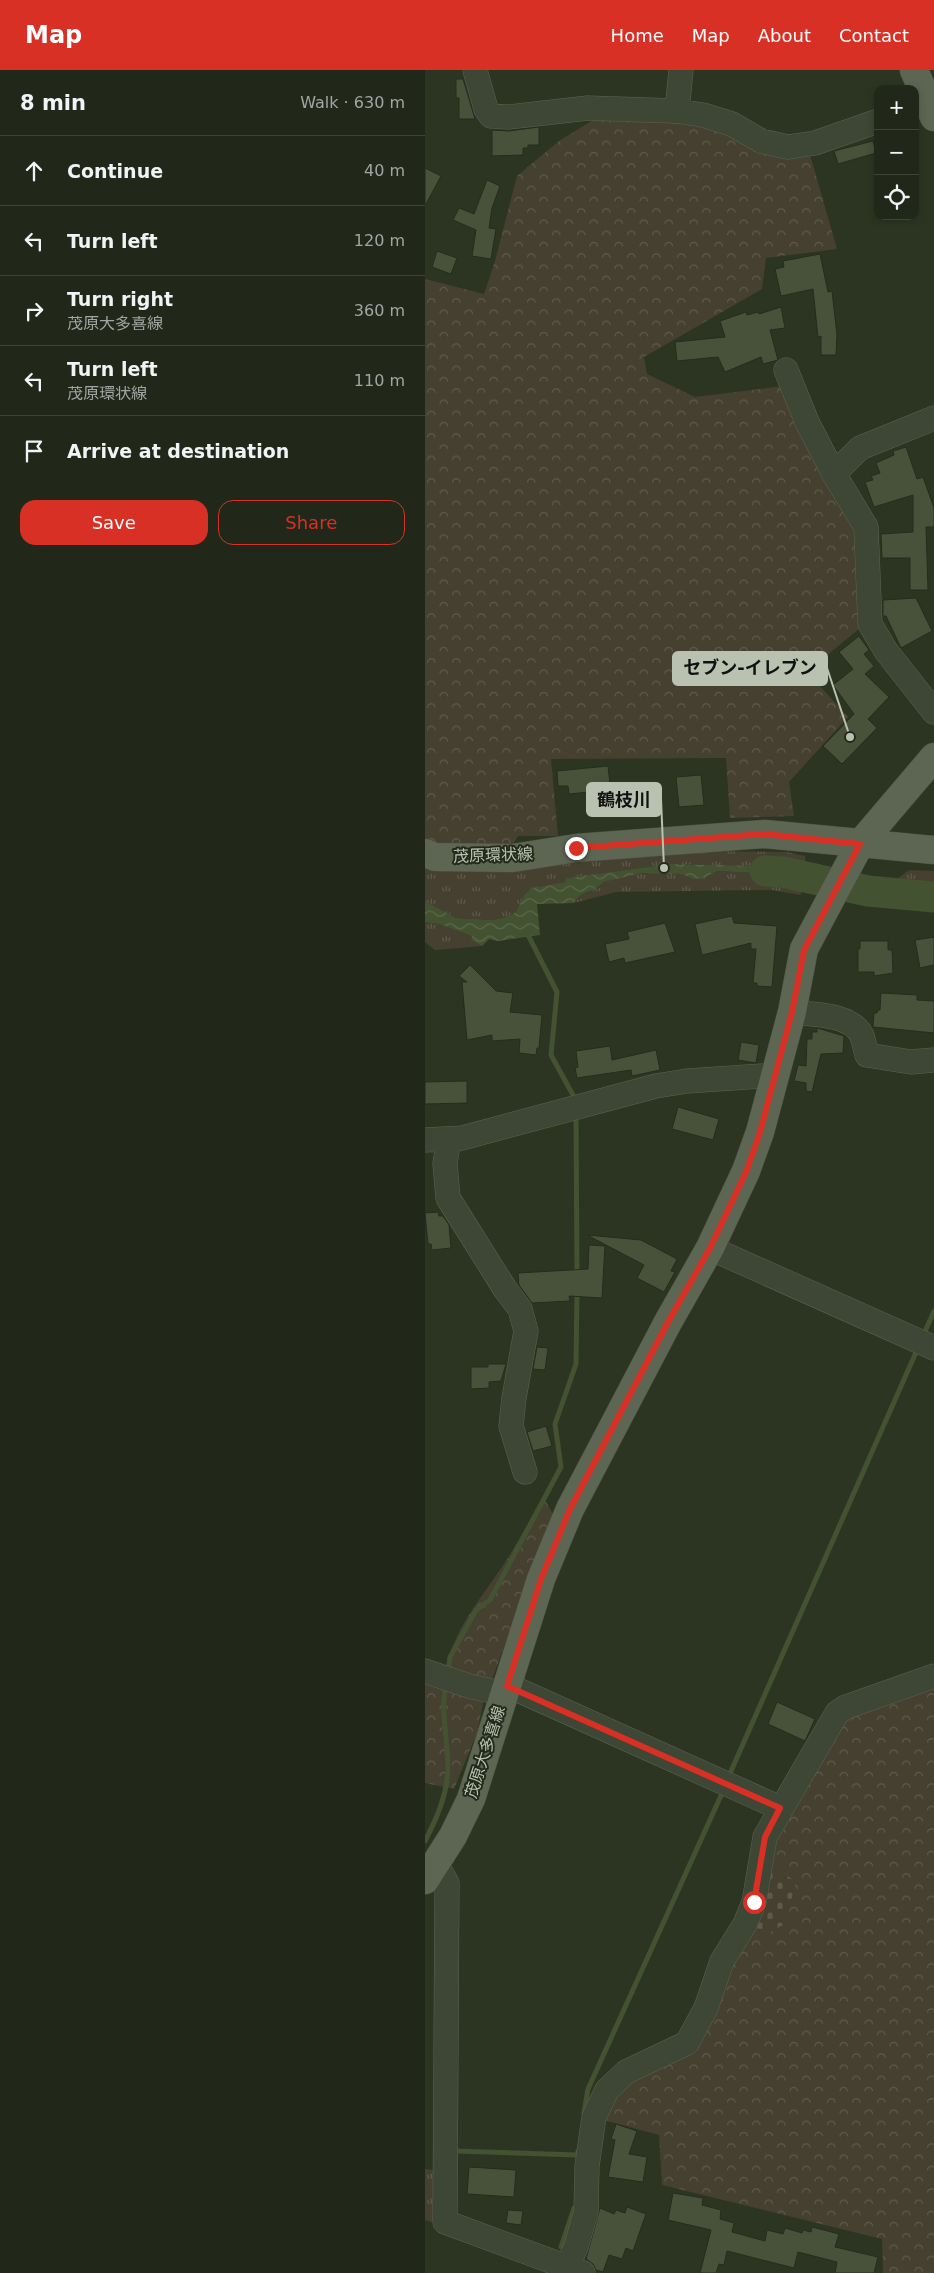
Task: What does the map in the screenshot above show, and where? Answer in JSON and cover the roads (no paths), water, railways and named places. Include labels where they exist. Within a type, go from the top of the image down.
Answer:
[{"type":"main road","points":[[914,70],[925,110]]},
{"type":"main road","name":"茂原大多喜線","points":[[431,1872],[453,1836],[471,1798],[541,1579],[570,1509],[668,1322],[710,1248],[746,1172],[760,1132],[792,1012],[804,950],[855,853],[934,757]]},
{"type":"main road","name":"茂原環状線","points":[[425,853],[435,857],[513,858],[576,848],[765,834],[855,853],[934,850]]},
{"type":"street","points":[[475,70],[486,108],[491,116],[508,117],[588,108],[677,111],[703,115],[731,124],[761,141],[788,147],[815,143],[874,122]]},
{"type":"street","points":[[677,111],[681,70]]},
{"type":"street","points":[[786,370],[807,422],[866,527],[870,624],[886,651],[934,712]]},
{"type":"street","points":[[835,474],[860,448],[934,418]]},
{"type":"street","points":[[792,1012],[841,1019],[852,1025],[861,1035],[867,1055],[911,1062],[934,1060]]},
{"type":"street","points":[[425,1140],[462,1138],[656,1086],[697,1080],[763,1076],[774,1078]]},
{"type":"street","points":[[449,1138],[445,1164],[448,1198],[520,1310],[526,1331],[511,1426],[525,1472]]},
{"type":"street","points":[[710,1248],[934,1348]]},
{"type":"street","points":[[429,1673],[469,1686],[505,1690],[780,1808]]},
{"type":"street","points":[[431,1872],[447,1883],[436,2164],[445,2222],[575,2270],[576,2247],[586,2212],[587,2166],[594,2117],[607,2090],[626,2072],[687,2042],[707,2008],[722,1961],[745,1924],[754,1902],[765,1837],[780,1808],[837,1713],[846,1707],[934,1676]]},
{"type":"water","points":[[670,864],[806,867],[807,881],[802,892],[793,891],[794,885],[784,877],[771,874],[717,871],[706,877],[694,879],[681,874],[642,873],[603,882],[597,888],[580,896],[574,903],[537,904],[540,935],[498,941],[489,939],[482,946],[471,940],[472,936],[439,924],[425,922],[425,901],[456,918],[493,920],[507,917],[516,912],[524,895],[531,888],[565,882],[566,878]]},
{"type":"waterway","points":[[765,871],[783,872],[868,891],[934,897]]},
{"type":"waterway","points":[[526,931],[557,992],[551,1055],[573,1095]]},
{"type":"waterway","points":[[576,1113],[577,1274]]},
{"type":"waterway","points":[[448,1673],[450,1657],[476,1610],[490,1600],[561,1467],[555,1424],[576,1364],[577,1290]]},
{"type":"waterway","points":[[923,1336],[934,1311]]},
{"type":"waterway","points":[[728,1778],[917,1350]]},
{"type":"waterway","points":[[425,1841],[434,1824],[446,1788],[448,1769],[444,1705],[446,1684]]},
{"type":"waterway","points":[[584,2113],[588,2089],[724,1789]]},
{"type":"waterway","points":[[455,2151],[578,2155],[578,2151]]},
{"type":"waterway","points":[[561,2247],[574,2208]]},
{"type":"place","name":"セブン-イレブン","points":[[850,737]]},
{"type":"place","name":"鶴枝川","points":[[664,868]]}]
